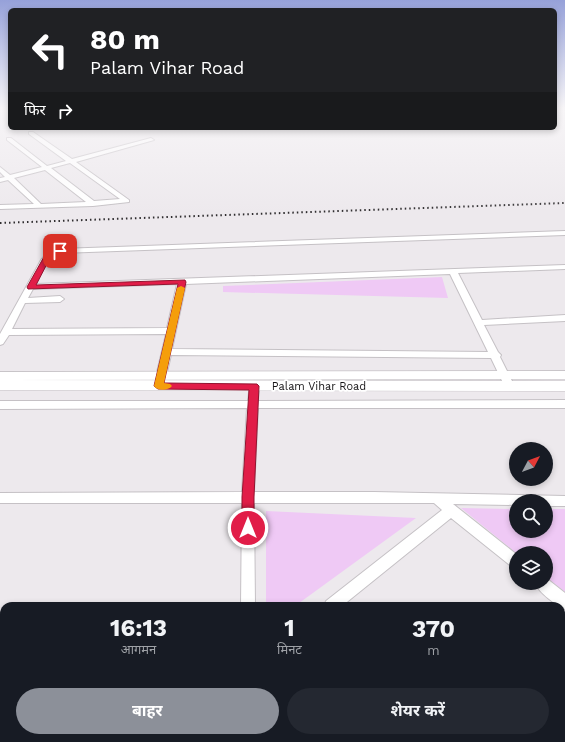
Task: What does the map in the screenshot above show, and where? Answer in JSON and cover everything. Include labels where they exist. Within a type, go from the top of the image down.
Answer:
[{"type":"street","points":[[14,143],[93,204]]},
{"type":"street","points":[[0,200],[3,206],[93,204],[127,201],[46,143]]},
{"type":"street","points":[[0,180],[141,143]]},
{"type":"street","points":[[0,169],[40,206]]},
{"type":"street","points":[[0,342],[48,257],[60,251],[565,233]]},
{"type":"street","points":[[31,287],[565,267]]},
{"type":"street","points":[[453,272],[496,355],[507,380]]},
{"type":"street","points":[[159,381],[167,352],[182,282]]},
{"type":"street","points":[[23,301],[60,299]]},
{"type":"street","points":[[479,323],[565,318]]},
{"type":"street","points":[[6,332],[171,331]]},
{"type":"street","points":[[167,352],[496,355]]},
{"type":"street","name":"Palam Vihar Road","points":[[0,376],[159,381],[254,386],[507,380],[565,375]]},
{"type":"street","name":"Palam Vihar Road","points":[[0,385],[159,381],[507,380],[565,386]]},
{"type":"street","points":[[248,602],[248,497],[254,386]]},
{"type":"street","points":[[0,405],[254,406],[565,404]]},
{"type":"street","points":[[0,498],[248,497],[436,498],[565,501]]},
{"type":"street","points":[[436,498],[509,556]]},
{"type":"street","points":[[336,602],[452,510]]},
{"type":"street","points":[[550,590],[565,602]]},
{"type":"shaded area","points":[[442,277],[448,298],[223,292],[223,286]]},
{"type":"shaded area","points":[[461,508],[509,509],[509,538],[553,538],[553,509],[565,509],[565,592],[553,583],[553,546],[509,546],[509,547]]},
{"type":"shaded area","points":[[266,511],[416,518],[300,602],[266,602]]},
{"type":"railway","points":[[0,223],[565,203]]},
{"type":"slow traffic","points":[[167,386],[158,386],[181,288]]},
{"type":"route","points":[[60,251],[55,252],[45,260],[31,287],[182,282],[158,386],[254,386],[248,497],[248,528]]}]
